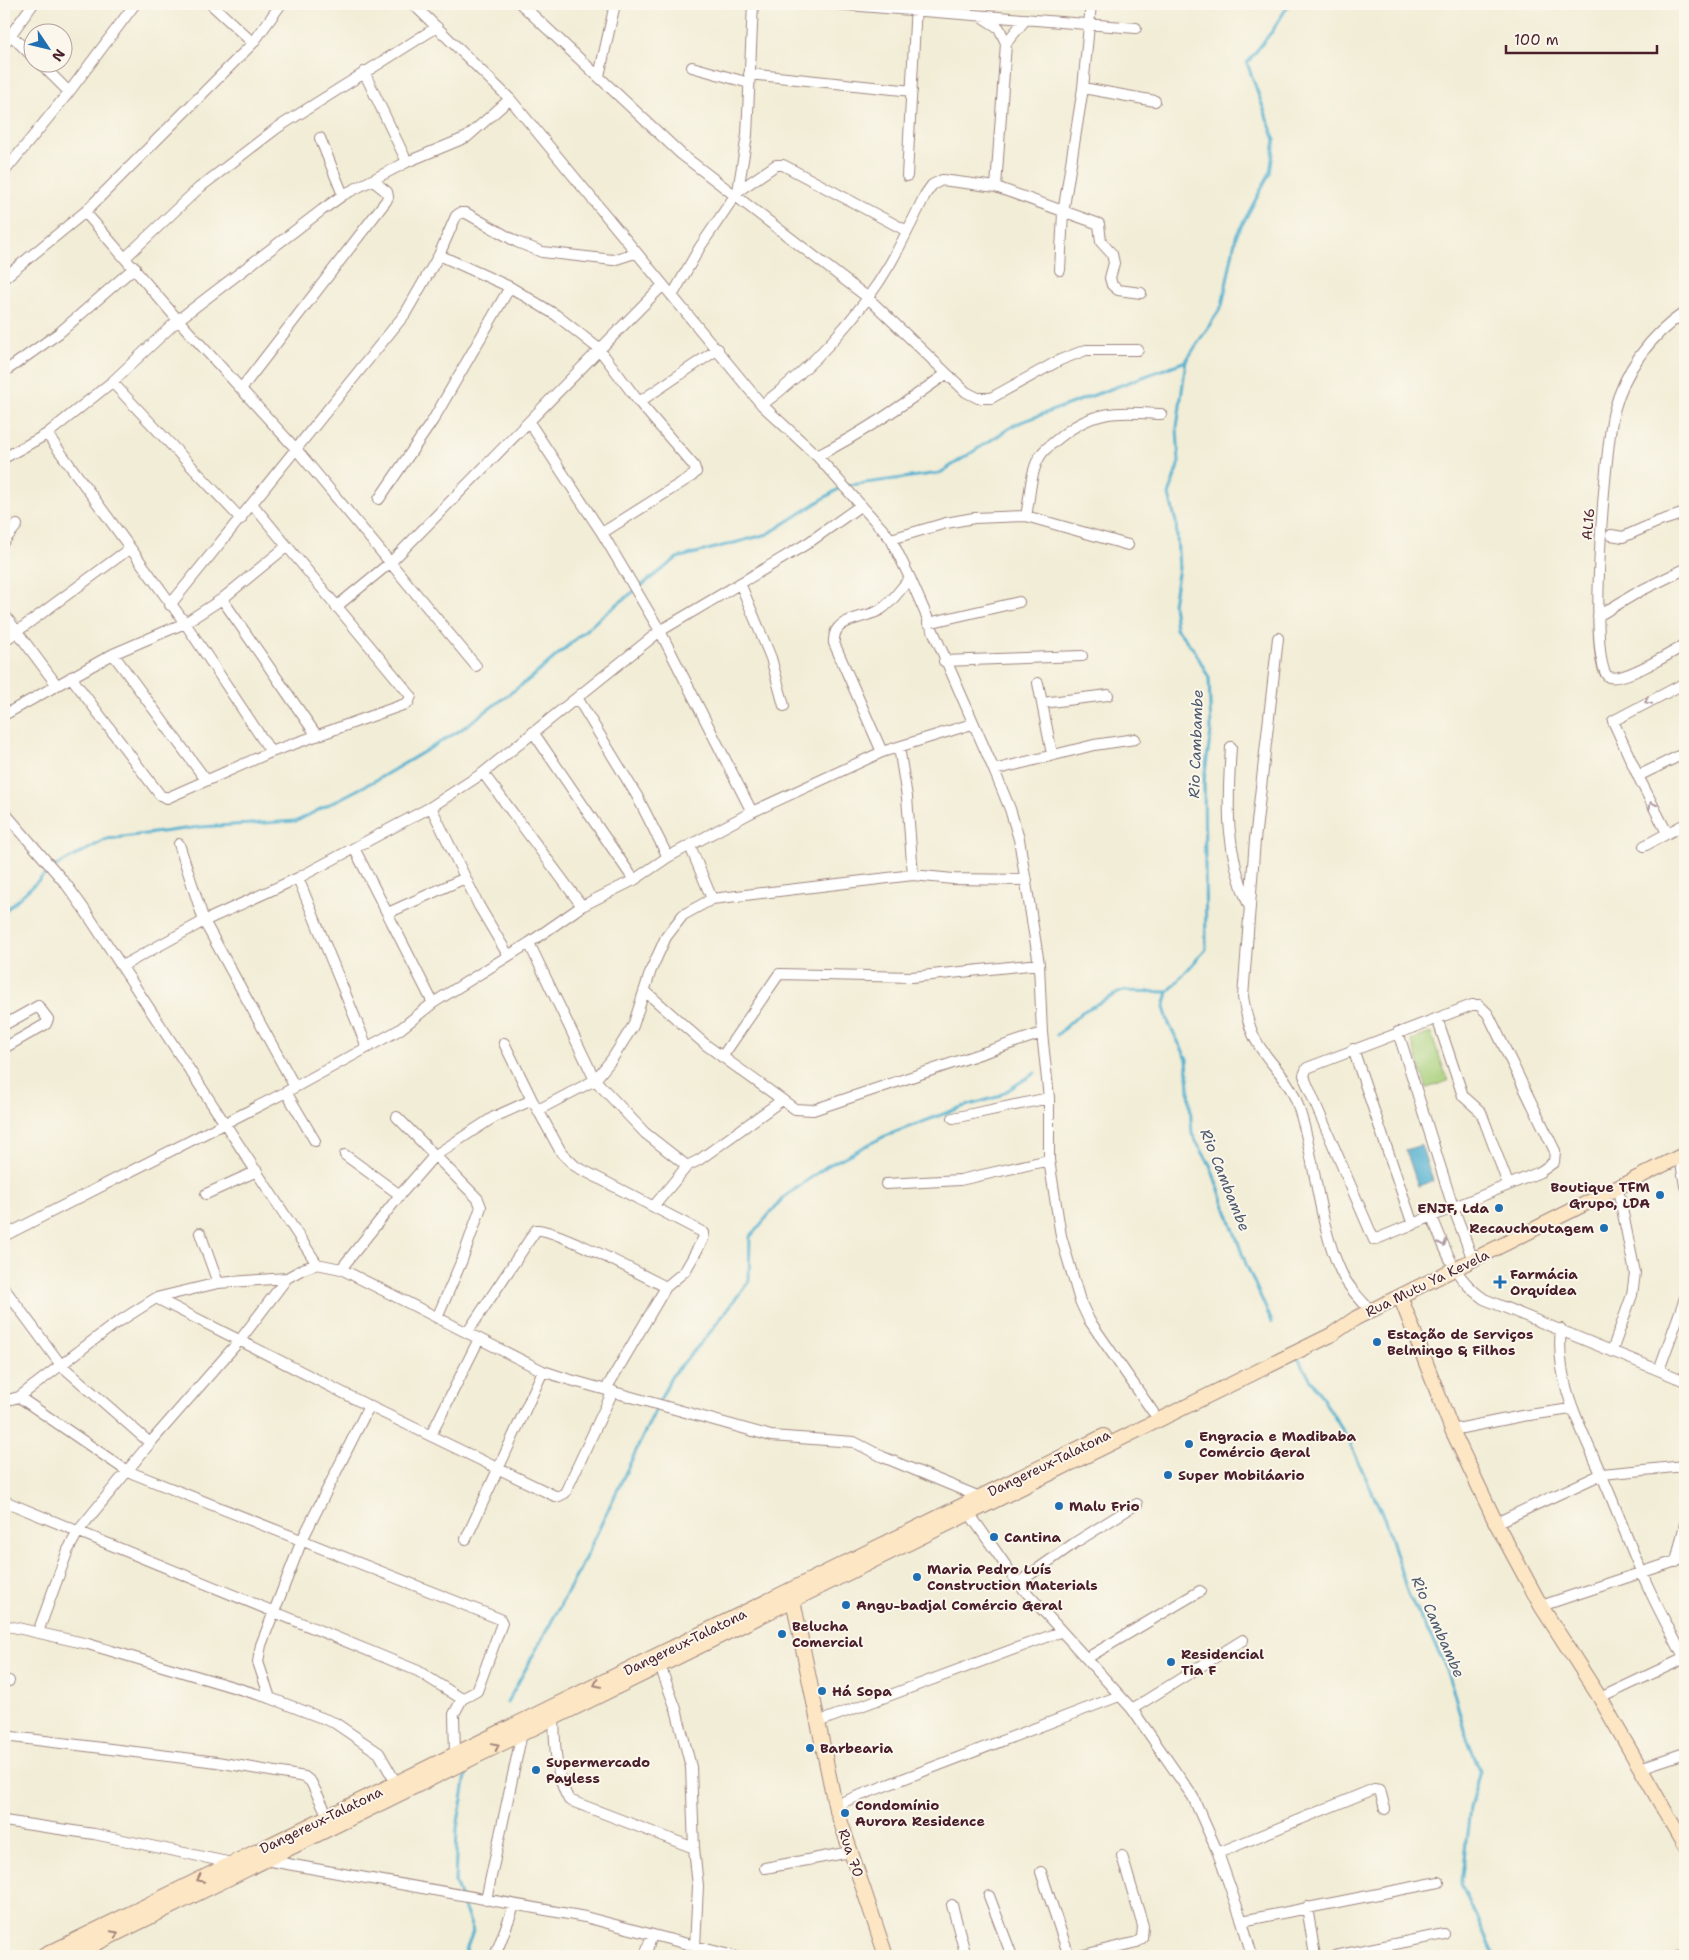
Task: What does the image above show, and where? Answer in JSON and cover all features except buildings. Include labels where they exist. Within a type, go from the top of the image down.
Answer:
[{"type":"main road","name":"Rua Mutu Ya Kevela","points":[[1329,1331],[1682,1156]]},
{"type":"main road","points":[[1400,1296],[1452,1430],[1496,1523],[1541,1606],[1600,1698],[1685,1846]]},
{"type":"main road","name":"Dangereux-Talatona","points":[[71,1956],[969,1514],[1329,1331]]},
{"type":"main road","name":"Dangereux-Talatona","points":[[43,1956],[1153,1412],[1256,1367]]},
{"type":"main road","name":"Rua 70","points":[[793,1600],[835,1805],[886,1956]]},
{"type":"street","points":[[4,44],[32,4]]},
{"type":"street","points":[[4,172],[70,92],[135,4]]},
{"type":"street","points":[[211,4],[253,43]]},
{"type":"street","points":[[4,278],[86,212],[253,43],[282,4]]},
{"type":"street","points":[[413,4],[510,99],[662,286],[762,404],[817,456],[891,539],[910,578],[944,661],[1010,809],[1027,880],[1039,964],[1042,1033],[1049,1098],[1049,1160],[1061,1236],[1080,1302],[1089,1320],[1153,1412]]},
{"type":"street","points":[[521,4],[681,154],[737,194],[867,298],[924,350],[966,392],[978,398],[991,398],[1060,360],[1086,350],[1138,350]]},
{"type":"street","points":[[599,76],[615,4]]},
{"type":"street","points":[[737,194],[747,135],[753,4]]},
{"type":"street","points":[[837,4],[915,7],[979,15],[1136,28]]},
{"type":"street","points":[[1060,270],[1063,213],[1082,88],[1091,4]]},
{"type":"street","points":[[907,176],[915,7]]},
{"type":"street","points":[[979,15],[998,28],[1006,43],[996,188]]},
{"type":"street","points":[[1006,43],[1026,19]]},
{"type":"street","points":[[126,257],[199,188],[277,128],[437,27]]},
{"type":"street","points":[[11,34],[22,46]]},
{"type":"street","points":[[692,67],[749,78],[912,91]]},
{"type":"street","points":[[50,72],[70,92]]},
{"type":"street","points":[[364,72],[407,162]]},
{"type":"street","points":[[1082,88],[1154,101]]},
{"type":"street","points":[[4,458],[47,434],[112,382],[178,320],[343,195],[407,162],[467,137],[510,99]]},
{"type":"street","points":[[320,138],[343,195]]},
{"type":"street","points":[[672,296],[700,247],[737,194],[776,165],[783,165],[907,231]]},
{"type":"street","points":[[241,389],[386,201],[388,197],[387,192],[372,180]]},
{"type":"street","points":[[762,404],[790,384],[832,340],[867,298],[889,265],[925,195],[932,185],[942,180],[996,188],[1099,224],[1101,242],[1112,254],[1114,263],[1110,278],[1112,285],[1118,290],[1141,293]]},
{"type":"street","points":[[86,212],[135,267],[178,320],[296,449],[476,666]]},
{"type":"street","points":[[170,605],[253,505],[405,314],[439,255],[456,216],[466,213],[517,242],[542,252],[613,260],[635,253]]},
{"type":"street","points":[[439,255],[510,287],[556,316],[599,349],[639,402],[694,466],[696,472],[602,533]]},
{"type":"street","points":[[4,372],[59,333],[135,267]]},
{"type":"street","points":[[336,607],[391,562],[662,286]]},
{"type":"street","points":[[378,499],[433,420],[510,287]]},
{"type":"street","name":"AL16","points":[[1685,312],[1664,326],[1648,344],[1628,376],[1614,411],[1601,537],[1598,616],[1600,660],[1605,674],[1610,677],[1624,677],[1685,645]]},
{"type":"street","points":[[639,402],[718,350]]},
{"type":"street","points":[[817,456],[896,410],[946,374]]},
{"type":"street","points":[[112,382],[241,519]]},
{"type":"street","points":[[1026,516],[1035,467],[1040,455],[1074,425],[1098,415],[1115,412],[1161,414]]},
{"type":"street","points":[[529,422],[602,533],[660,631],[752,812]]},
{"type":"street","points":[[47,434],[129,550],[184,623],[271,752]]},
{"type":"street","points":[[71,677],[163,798],[167,798],[271,752],[408,703],[411,700],[411,696],[253,505]]},
{"type":"street","points":[[122,966],[204,921],[298,878],[431,807],[483,773],[533,732],[578,699],[660,631],[808,542],[860,506]]},
{"type":"street","points":[[1611,535],[1623,537],[1657,522],[1685,513]]},
{"type":"street","points":[[891,539],[946,523],[974,518],[1026,516],[1128,545]]},
{"type":"street","points":[[4,541],[17,525]]},
{"type":"street","points":[[4,715],[56,684],[113,654],[184,623],[222,599],[286,547]]},
{"type":"street","points":[[4,642],[129,550]]},
{"type":"street","points":[[1598,616],[1640,591],[1685,569]]},
{"type":"street","points":[[882,752],[834,643],[833,635],[838,626],[880,610],[910,578]]},
{"type":"street","points":[[740,583],[771,658],[784,706]]},
{"type":"street","points":[[222,599],[317,736]]},
{"type":"street","points":[[928,623],[1019,602]]},
{"type":"street","points":[[4,614],[56,684]]},
{"type":"street","points":[[1278,638],[1255,840],[1251,909],[1243,977],[1243,997],[1248,1022],[1258,1044],[1290,1086],[1296,1101],[1323,1214],[1336,1257],[1348,1284],[1371,1311]]},
{"type":"street","points":[[113,654],[206,780]]},
{"type":"street","points":[[944,661],[1082,656]]},
{"type":"street","points":[[1038,683],[1052,754]]},
{"type":"street","points":[[1667,833],[1612,720],[1685,683]]},
{"type":"street","points":[[1042,703],[1108,696]]},
{"type":"street","points":[[578,699],[637,796],[668,857]]},
{"type":"street","points":[[4,1236],[224,1122],[291,1090],[399,1030],[433,1003],[529,943],[582,906],[634,880],[668,857],[752,812],[882,752],[972,724]]},
{"type":"street","points":[[533,732],[634,880]]},
{"type":"street","points":[[994,770],[1052,754],[1134,739]]},
{"type":"street","points":[[899,747],[907,797],[913,875]]},
{"type":"street","points":[[1231,748],[1227,811],[1231,847],[1243,892],[1251,909]]},
{"type":"street","points":[[1638,776],[1685,753]]},
{"type":"street","points":[[483,773],[582,906]]},
{"type":"street","points":[[431,807],[465,878],[508,955]]},
{"type":"street","points":[[4,812],[66,884],[318,1264]]},
{"type":"street","points":[[1644,846],[1685,824]]},
{"type":"street","points":[[179,844],[204,921],[291,1090],[315,1141]]},
{"type":"street","points":[[690,846],[712,899]]},
{"type":"street","points":[[354,848],[433,1003]]},
{"type":"street","points":[[538,1110],[595,1080],[633,1026],[666,937],[683,915],[712,899],[913,875],[953,879],[1027,880]]},
{"type":"street","points":[[298,878],[367,1047]]},
{"type":"street","points":[[388,913],[465,878]]},
{"type":"street","points":[[529,943],[595,1080],[646,1133],[687,1166]]},
{"type":"street","points":[[722,1057],[779,974],[912,977],[1039,964]]},
{"type":"street","points":[[645,991],[722,1057],[795,1110],[814,1110],[1042,1033]]},
{"type":"street","points":[[1479,1004],[1485,1008],[1556,1151],[1554,1162],[1548,1167],[1375,1240],[1372,1239],[1304,1075],[1307,1068],[1437,1018],[1472,1005],[1479,1004]]},
{"type":"street","points":[[4,1025],[38,1006],[48,1019],[46,1024],[4,1048]]},
{"type":"street","points":[[1437,1018],[1463,1096],[1481,1112],[1508,1184]]},
{"type":"street","points":[[1398,1032],[1453,1207],[1474,1260]]},
{"type":"street","points":[[156,1298],[368,1406],[557,1497],[562,1496],[610,1390],[666,1287],[685,1271],[703,1239],[704,1233],[575,1166],[561,1152],[532,1100],[504,1043]]},
{"type":"street","points":[[1353,1049],[1413,1225]]},
{"type":"street","points":[[953,1118],[1049,1098]]},
{"type":"street","points":[[341,1270],[400,1195],[434,1156],[494,1117],[532,1100]]},
{"type":"street","points":[[654,1206],[687,1166],[699,1160],[782,1100]]},
{"type":"street","points":[[397,1117],[478,1199],[482,1207],[437,1318]]},
{"type":"street","points":[[345,1155],[400,1195]]},
{"type":"street","points":[[1682,1156],[1685,1186]]},
{"type":"street","points":[[886,1184],[960,1180],[1049,1160]]},
{"type":"street","points":[[206,1194],[256,1171]]},
{"type":"street","points":[[1612,1351],[1632,1295],[1635,1274],[1618,1189]]},
{"type":"street","points":[[1432,1217],[1454,1270],[1464,1284],[1484,1299],[1685,1381]]},
{"type":"street","points":[[467,1333],[536,1230],[548,1231],[666,1287]]},
{"type":"street","points":[[200,1233],[218,1283]]},
{"type":"street","points":[[38,1632],[68,1550],[79,1530],[150,1443],[240,1340],[288,1278],[303,1269],[318,1264],[341,1270],[543,1371],[771,1436],[854,1442],[980,1497]]},
{"type":"street","points":[[4,1400],[19,1397],[112,1326],[156,1298],[218,1283],[288,1278]]},
{"type":"street","points":[[4,1288],[61,1365],[150,1443]]},
{"type":"street","points":[[1659,1370],[1685,1298]]},
{"type":"street","points":[[1561,1329],[1559,1347],[1561,1366],[1571,1408],[1602,1474],[1642,1574],[1685,1658],[1600,1698]]},
{"type":"street","points":[[431,1435],[479,1339]]},
{"type":"street","points":[[466,1540],[497,1468],[543,1371]]},
{"type":"street","points":[[19,1397],[127,1471],[500,1619],[502,1623],[476,1691],[462,1699],[454,1714],[455,1754]]},
{"type":"street","points":[[270,1698],[258,1662],[260,1645],[302,1540],[368,1406]]},
{"type":"street","points":[[1452,1430],[1571,1408]]},
{"type":"street","points":[[1496,1523],[1602,1474],[1685,1466]]},
{"type":"street","points":[[4,1501],[418,1670],[462,1699]]},
{"type":"street","points":[[1018,1584],[1076,1542],[1137,1504]]},
{"type":"street","points":[[969,1514],[1018,1584],[1132,1709],[1193,1797],[1218,1853],[1252,1956]]},
{"type":"street","points":[[1541,1606],[1681,1560],[1685,1524]]},
{"type":"street","points":[[1087,1658],[1200,1591]]},
{"type":"street","points":[[4,1625],[88,1644],[270,1698],[348,1730],[383,1757],[396,1783]]},
{"type":"street","points":[[818,1722],[1060,1632]]},
{"type":"street","points":[[1132,1709],[1243,1640]]},
{"type":"street","points":[[660,1666],[676,1709],[691,1767],[694,1848],[698,1886],[695,1947]]},
{"type":"street","points":[[835,1805],[1119,1696]]},
{"type":"street","points":[[554,1718],[555,1754],[562,1788],[569,1800],[694,1848]]},
{"type":"street","points":[[486,1900],[522,1734]]},
{"type":"street","points":[[4,1736],[217,1762],[306,1777],[311,1782],[328,1816]]},
{"type":"street","points":[[1640,1768],[1685,1753]]},
{"type":"street","points":[[1218,1853],[1374,1789],[1380,1790],[1385,1809]]},
{"type":"street","points":[[4,1821],[94,1834],[232,1863]]},
{"type":"street","points":[[765,1868],[850,1852]]},
{"type":"street","points":[[1079,1956],[1138,1942],[1142,1938],[1143,1926],[1122,1856]]},
{"type":"street","points":[[265,1860],[514,1906],[586,1917],[733,1956]]},
{"type":"street","points":[[1041,1872],[1069,1956]]},
{"type":"street","points":[[1242,1921],[1438,1882]]},
{"type":"street","points":[[989,1896],[1012,1956]]},
{"type":"street","points":[[952,1905],[966,1956]]},
{"type":"street","points":[[495,1956],[514,1906]]},
{"type":"street","points":[[1307,1907],[1316,1956]]},
{"type":"street","points":[[1335,1956],[1444,1934]]},
{"type":"street","points":[[644,1956],[652,1935]]},
{"type":"street","points":[[1680,1956],[1685,1953]]},
{"type":"green space","points":[[1431,1033],[1448,1081],[1427,1088],[1411,1040]]},
{"type":"water","points":[[1421,1145],[1433,1181],[1418,1186],[1406,1150]]},
{"type":"waterway","name":"Rio Cambambe","points":[[1272,1322],[1246,1264],[1210,1165],[1192,1134],[1187,1059],[1169,1024],[1164,1007],[1168,992],[1206,949],[1204,780],[1211,731],[1209,678],[1195,651],[1176,628],[1173,604],[1179,568],[1176,522],[1169,495],[1179,462],[1177,428],[1186,361],[1222,306],[1236,236],[1270,173],[1275,140],[1247,63],[1273,30],[1289,4]]},
{"type":"waterway","points":[[4,912],[52,868],[107,839],[200,827],[297,821],[378,779],[459,731],[531,678],[602,616],[677,558],[768,534],[843,486],[940,473],[1016,424],[1186,361]]},
{"type":"waterway","points":[[1057,1035],[1082,1012],[1122,991],[1168,992]]},
{"type":"waterway","points":[[507,1703],[579,1571],[671,1377],[707,1336],[749,1281],[750,1237],[783,1198],[827,1166],[883,1137],[959,1108],[997,1097],[1035,1073]]},
{"type":"waterway","name":"Rio Cambambe","points":[[1297,1357],[1348,1439],[1385,1520],[1408,1594],[1442,1658],[1464,1730],[1480,1771],[1470,1808],[1461,1884],[1494,1956]]},
{"type":"waterway","points":[[464,1956],[473,1931],[455,1882],[457,1828],[467,1770]]},
{"type":"place","name":"Boutique TFM Grupo, LDA","points":[[1660,1195]]},
{"type":"place","name":"ENJF, Lda","points":[[1499,1208]]},
{"type":"place","name":"Recauchoutagem","points":[[1604,1228]]},
{"type":"place","name":"Farmácia Orquídea","points":[[1500,1282]]},
{"type":"place","name":"Estação de Serviços Belmingo & Filhos","points":[[1377,1342]]},
{"type":"place","name":"Engracia e Madibaba Comércio Geral","points":[[1189,1444]]},
{"type":"place","name":"Super Mobiláario","points":[[1168,1475]]},
{"type":"place","name":"Malu Frio","points":[[1059,1506]]},
{"type":"place","name":"Cantina","points":[[994,1537]]},
{"type":"place","name":"Maria Pedro Luís Construction Materials","points":[[917,1577]]},
{"type":"place","name":"Angu-badjal Comércio Geral","points":[[846,1605]]},
{"type":"place","name":"Belucha Comercial","points":[[782,1634]]},
{"type":"place","name":"Residencial Tia F","points":[[1171,1662]]},
{"type":"place","name":"Há Sopa","points":[[822,1691]]},
{"type":"place","name":"Barbearia","points":[[810,1748]]},
{"type":"place","name":"Supermercado Payless","points":[[536,1770]]},
{"type":"place","name":"Condomínio Aurora Residence","points":[[845,1813]]}]
